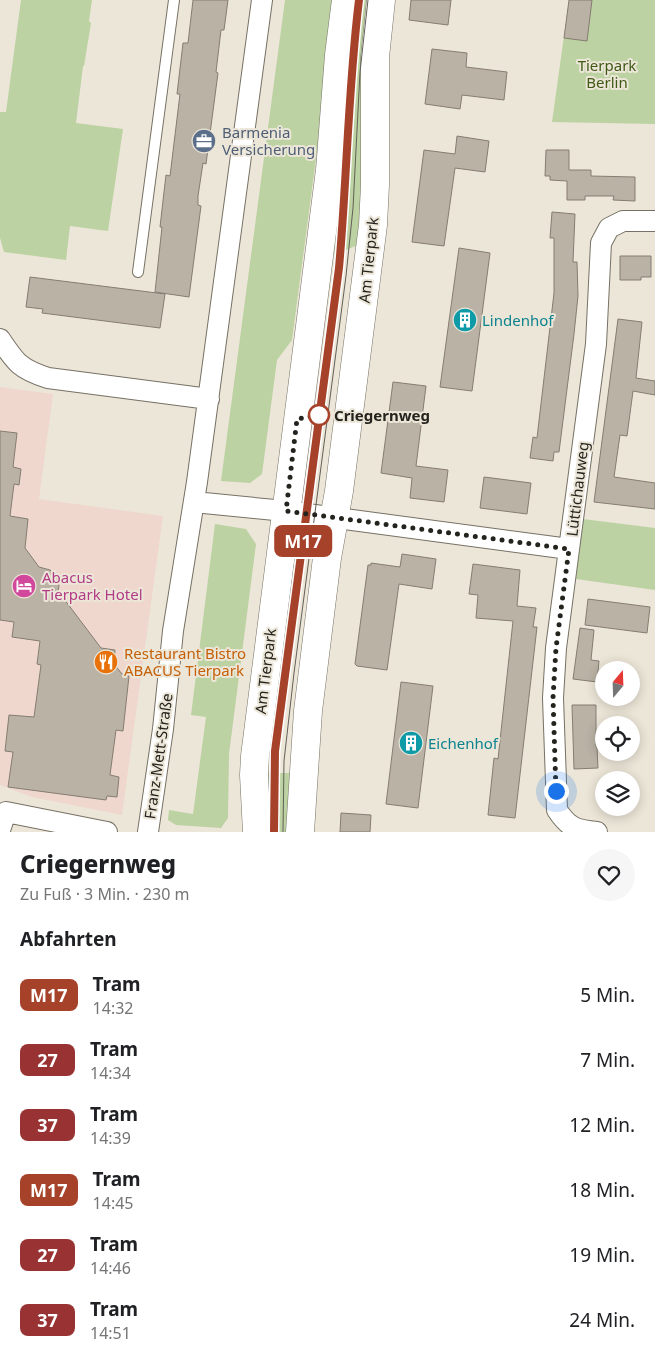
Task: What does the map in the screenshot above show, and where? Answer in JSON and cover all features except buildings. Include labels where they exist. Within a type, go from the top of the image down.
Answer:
[{"type":"main road","name":"Am Tierpark","points":[[257,832],[255,756],[330,170],[339,55],[346,0]]},
{"type":"main road","name":"Am Tierpark","points":[[300,832],[308,717],[327,558],[335,518],[373,225],[375,185],[375,57],[381,0]]},
{"type":"street","points":[[0,339],[15,360],[27,371],[48,378],[209,399],[262,0]]},
{"type":"street","name":"Lüttichauweg","points":[[597,832],[583,830],[565,823],[557,810],[553,698],[556,648],[596,344],[601,244],[609,228],[623,221],[655,221]]},
{"type":"street","name":"Franz-Mett-Straße","points":[[148,832],[163,728],[173,631],[209,399]]},
{"type":"street","points":[[194,502],[286,511],[569,549]]},
{"type":"street","points":[[2,818],[107,832]]},
{"type":"lane","points":[[138,272],[174,0]]},
{"type":"shaded area","points":[[0,387],[53,394],[39,499],[163,516],[122,815],[32,797],[0,785]]},
{"type":"green space","points":[[21,0],[92,0],[89,21],[91,23],[83,66],[76,123],[123,129],[108,231],[70,226],[66,260],[4,252],[0,238],[0,112],[6,112]]},
{"type":"green space","points":[[285,0],[337,0],[292,340],[277,360],[262,474],[250,483],[221,481]]},
{"type":"green space","points":[[352,0],[373,0],[363,243],[326,258]]},
{"type":"green space","name":"Tierpark Berlin","points":[[569,0],[655,0],[655,124],[552,122]]},
{"type":"green space","points":[[583,519],[655,528],[655,590],[576,579]]},
{"type":"green space","points":[[215,524],[246,529],[256,544],[229,754],[228,818],[221,828],[176,825],[168,820],[169,810],[193,814],[206,717],[191,715]]},
{"type":"green space","points":[[262,773],[295,773],[290,832],[265,832]]},
{"type":"tram line","points":[[274,832],[275,751],[339,268],[352,67],[359,0]]},
{"type":"tram line","name":"M17","points":[[274,832],[275,751],[339,268],[346,189],[352,55],[359,0]]},
{"type":"tram line","points":[[283,832],[284,761],[346,276],[353,208],[360,72],[368,0]]},
{"type":"place","name":"Barmenia Versicherung","points":[[204,141]]},
{"type":"place","name":"Lindenhof","points":[[465,320]]},
{"type":"place","name":"Criegernweg","points":[[319,415]]},
{"type":"place","name":"Abacus Tierpark Hotel","points":[[24,586]]},
{"type":"place","name":"Restaurant Bistro ABACUS Tierpark","points":[[106,662]]},
{"type":"place","name":"Eichenhof","points":[[411,743]]},
{"type":"route","points":[[319,415],[297,419],[286,511],[569,549],[556,648],[553,698],[556,791]]}]
